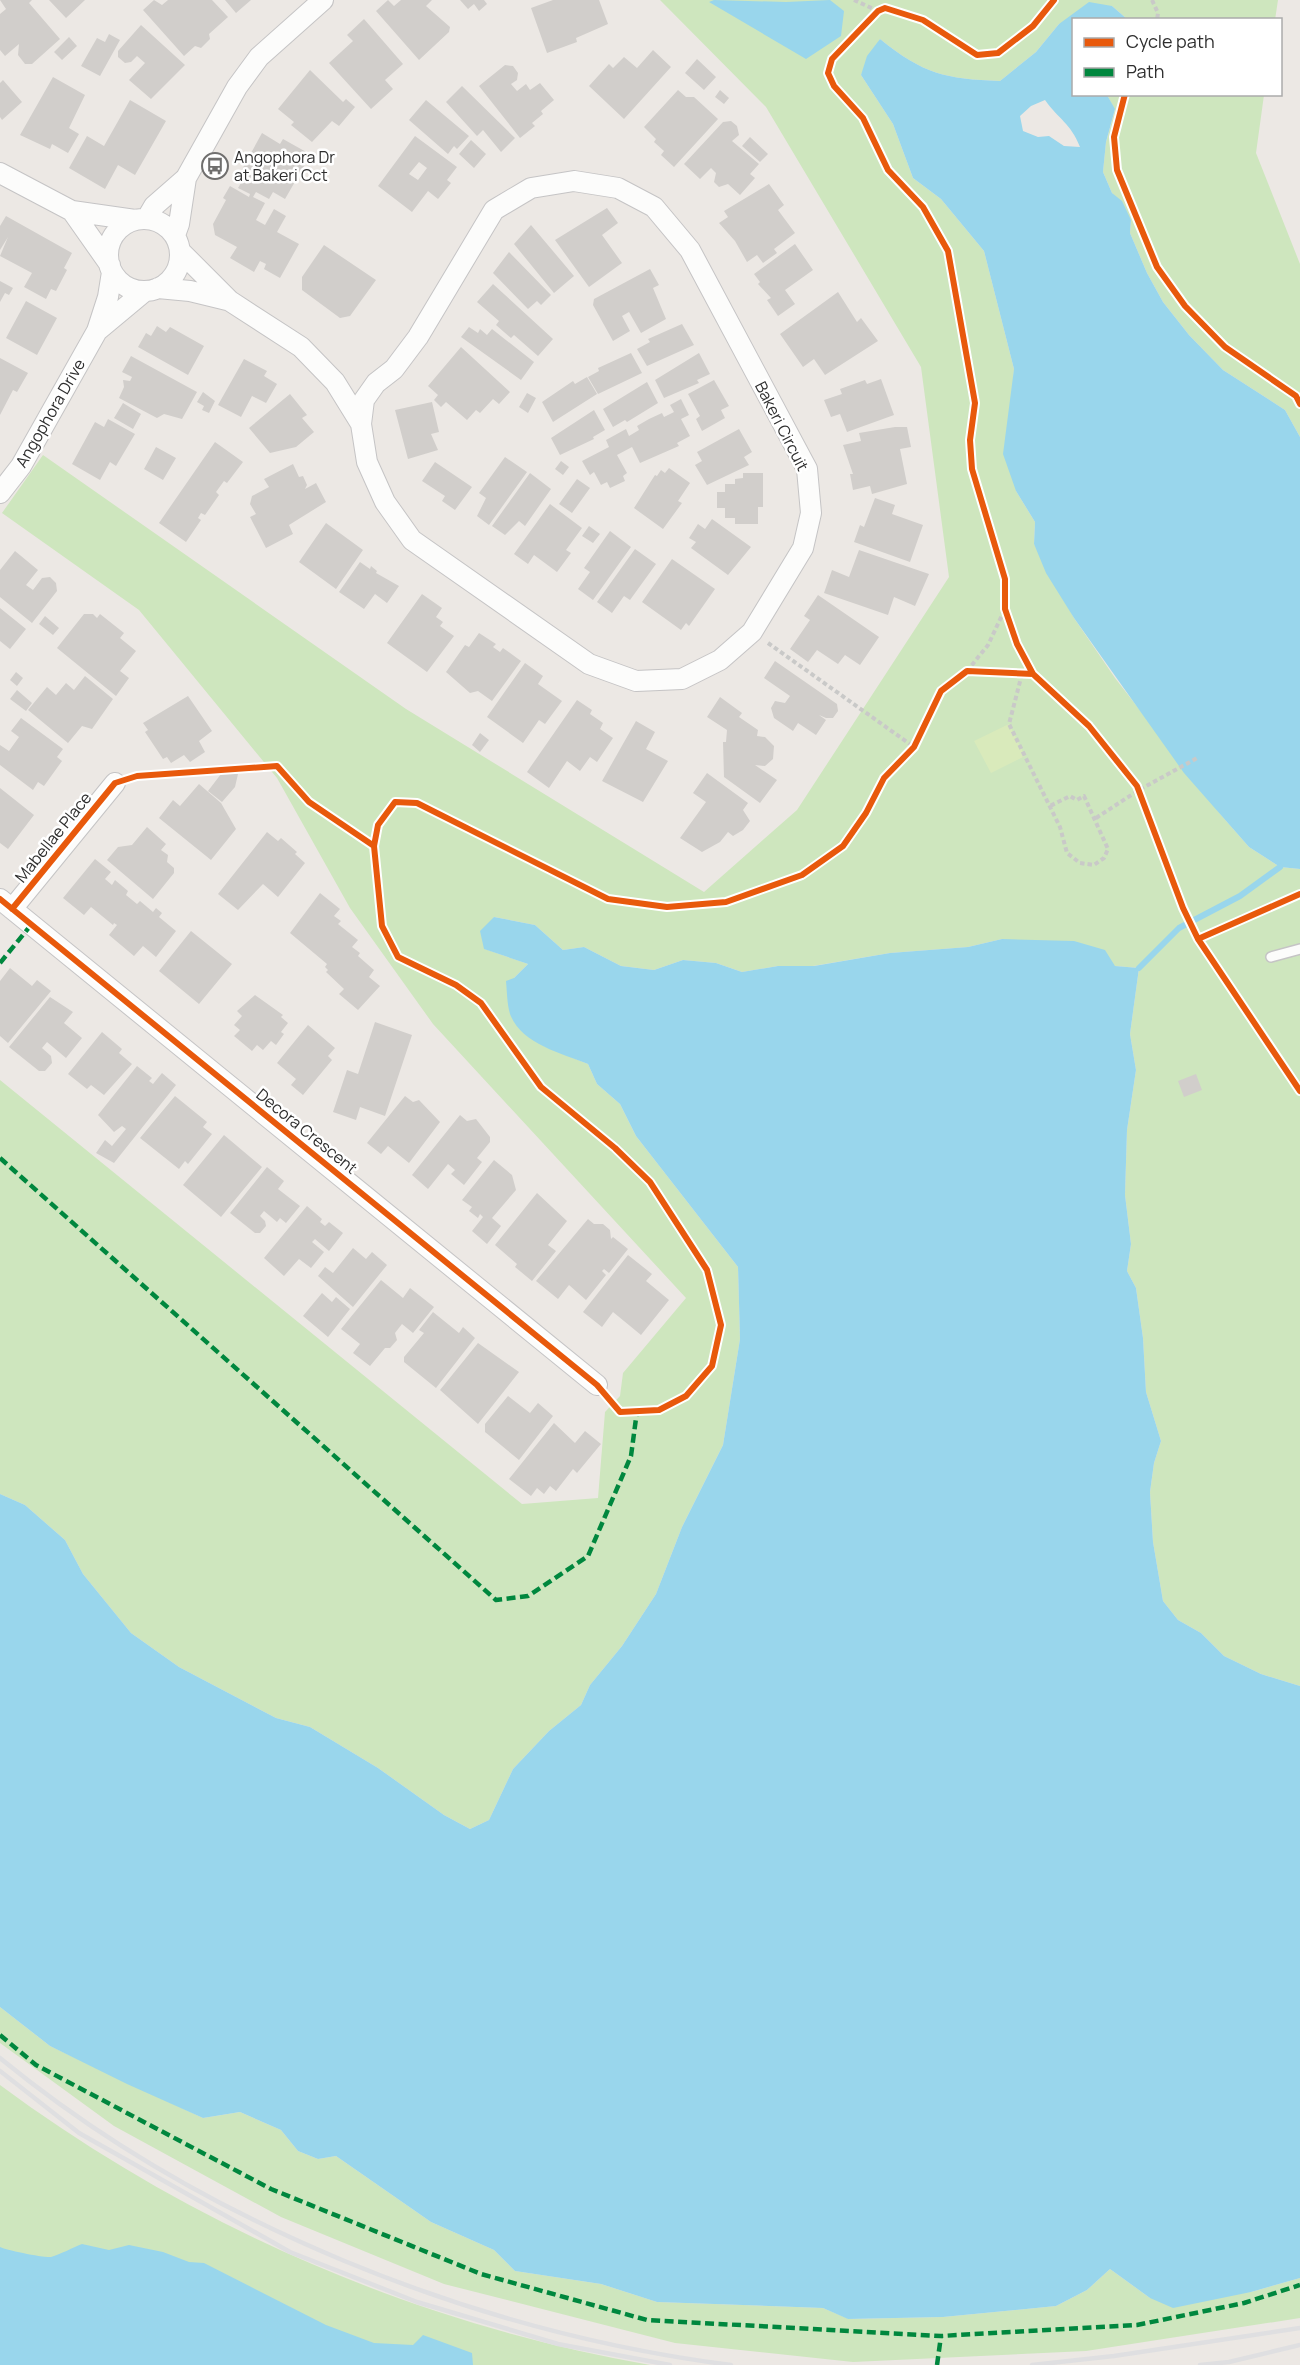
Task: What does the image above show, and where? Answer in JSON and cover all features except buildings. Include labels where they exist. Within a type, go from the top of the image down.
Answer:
[{"type":"street","points":[[111,268],[108,253],[112,239],[119,229],[141,219],[186,178],[237,87],[254,65],[323,0]]},
{"type":"street","points":[[0,173],[72,211],[141,219],[166,226],[177,243]]},
{"type":"street","points":[[72,211],[111,268],[131,288],[151,290],[176,273],[179,224],[186,178]]},
{"type":"street","name":"Bakeri Circuit","points":[[574,181],[618,188],[654,207],[690,250],[807,469],[811,513],[803,548],[752,632],[720,660],[682,679],[636,681],[589,664],[412,540],[385,502],[367,462],[361,424],[364,400],[376,383],[394,369],[418,337],[494,210],[531,188],[574,181]]},
{"type":"street","name":"Bakeri Circuit","points":[[177,243],[230,301],[301,347],[335,382],[361,424]]},
{"type":"street","name":"Angophora Drive","points":[[0,493],[21,466],[98,331],[108,297],[111,268]]},
{"type":"street","name":"Bakeri Circuit","points":[[151,290],[190,291],[230,301]]},
{"type":"street","name":"Angophora Drive","points":[[98,331],[151,290]]},
{"type":"street","name":"Mabellae Place","points":[[6,904],[115,783]]},
{"type":"street","name":"Decora Crescent","points":[[6,904],[597,1385]]},
{"type":"lane","points":[[1271,957],[1300,949]]},
{"type":"path","points":[[854,0],[878,11]]},
{"type":"path","points":[[1054,0],[1033,26],[998,53],[977,55],[923,20],[885,8],[878,11],[832,59],[828,73],[834,86],[863,118],[888,170],[923,207],[948,251],[975,403],[970,440],[972,469],[1005,579],[1005,609],[1017,644],[1033,674],[1089,726],[1139,790],[1183,908],[1198,939],[1300,1091]]},
{"type":"path","points":[[1152,0],[1158,13],[1157,18]]},
{"type":"path","points":[[1124,96],[1114,137],[1118,170],[1157,267],[1185,306],[1225,347],[1296,396],[1300,404]]},
{"type":"path","points":[[597,1385],[620,1412],[659,1410],[686,1396],[712,1366],[721,1325],[707,1270],[650,1182],[615,1148],[541,1087],[481,1003],[456,986],[398,957],[382,926],[374,846],[378,825],[395,802],[417,803],[608,899],[667,907],[726,902],[802,875],[843,846],[866,813],[884,778],[914,747],[941,691],[967,671],[988,645],[1005,609]]},
{"type":"path","points":[[752,632],[914,747]]},
{"type":"path","points":[[967,671],[1033,674]]},
{"type":"path","points":[[1022,674],[1009,723],[1060,827],[1067,853],[1080,863],[1094,865],[1104,858],[1108,849],[1084,796],[1077,800],[1070,796],[1050,806]]},
{"type":"path","points":[[1095,818],[1139,790],[1199,757]]},
{"type":"path","points":[[115,783],[137,776],[277,766],[309,802],[374,846]]},
{"type":"path","points":[[1198,939],[1300,894]]},
{"type":"green space","points":[[660,0],[1278,0],[1275,18],[1126,18],[1112,6],[1059,24],[1036,52],[1000,81],[965,79],[936,72],[909,60],[880,39],[861,75],[893,124],[913,178],[941,199],[984,251],[1014,369],[1012,403],[1016,491],[1035,522],[1034,544],[1074,618],[1115,678],[1221,815],[1249,847],[1280,867],[1300,869],[1300,1686],[1261,1674],[1224,1656],[1201,1633],[1178,1620],[1163,1601],[1153,1542],[1150,1492],[1154,1463],[1161,1441],[1146,1392],[1143,1338],[1136,1288],[1127,1271],[1131,1244],[1125,1195],[1127,1130],[1136,1070],[1130,1034],[1139,968],[1115,966],[1002,939],[968,947],[890,953],[813,966],[778,966],[742,972],[716,963],[683,960],[654,970],[621,966],[584,947],[563,950],[535,925],[494,917],[485,949],[528,964],[514,978],[544,1046],[588,1064],[597,1084],[620,1104],[636,1136],[738,1267],[740,1339],[723,1445],[682,1527],[656,1594],[622,1646],[590,1685],[581,1705],[549,1731],[513,1769],[489,1820],[470,1829],[444,1815],[378,1768],[310,1727],[276,1718],[179,1667],[131,1633],[83,1574],[65,1540],[25,1505],[0,1494],[0,1080],[522,1504],[598,1498],[605,1412],[620,1396],[623,1373],[686,1298],[433,1024],[350,908],[277,778],[139,610],[2,513],[43,455],[406,709],[704,892],[797,810],[949,577],[921,367],[766,107]]},
{"type":"green space","points":[[1108,96],[1264,96],[1256,153],[1300,264],[1300,437],[1285,410],[1223,370],[1189,335],[1163,302],[1147,273],[1130,233],[1131,220],[1112,193],[1103,172],[1106,142],[1115,110]]},
{"type":"green space","points":[[1009,724],[1025,756],[991,773],[974,741]]},
{"type":"green space","points":[[0,2007],[50,2046],[203,2118],[240,2112],[281,2130],[298,2151],[318,2159],[336,2156],[431,2222],[494,2250],[515,2271],[601,2284],[657,2302],[823,2308],[849,2319],[943,2317],[1056,2306],[1087,2290],[1110,2269],[1150,2298],[1251,2292],[1300,2278],[1300,2318],[1086,2351],[853,2362],[675,2343],[444,2284],[281,2217],[114,2126],[0,2043]]},
{"type":"green space","points":[[0,2085],[73,2136],[150,2183],[228,2225],[309,2263],[392,2296],[477,2324],[563,2347],[650,2365],[0,2365]]},
{"type":"water","points":[[714,0],[786,2],[830,0],[844,11],[841,36],[806,59],[709,2]]},
{"type":"water","points":[[1089,2],[1112,6],[1126,18],[1072,18],[1072,96],[1108,96],[1115,109],[1106,142],[1103,172],[1112,193],[1122,201],[1131,220],[1130,233],[1147,273],[1163,302],[1189,335],[1223,370],[1285,410],[1300,437],[1300,869],[1280,867],[1249,847],[1184,773],[1074,618],[1046,573],[1034,544],[1035,522],[1016,491],[1003,454],[1014,369],[984,251],[941,199],[913,178],[893,124],[861,75],[867,56],[880,39],[895,51],[923,67],[965,79],[1000,81],[1036,52],[1059,24]],"holes":[[[1045,100],[1068,126],[1080,147],[1064,146],[1049,136],[1038,137],[1023,131],[1020,116],[1031,106]]]},
{"type":"water","points":[[494,917],[535,925],[563,950],[584,947],[621,966],[654,970],[683,960],[716,963],[742,972],[778,966],[814,966],[890,953],[968,947],[1002,939],[1074,941],[1105,950],[1115,966],[1139,968],[1130,1034],[1136,1070],[1127,1130],[1125,1195],[1131,1244],[1127,1271],[1136,1288],[1143,1338],[1146,1392],[1161,1441],[1154,1463],[1150,1492],[1153,1542],[1163,1601],[1178,1620],[1201,1633],[1224,1656],[1261,1674],[1300,1686],[1300,2278],[1251,2292],[1173,2308],[1150,2298],[1110,2269],[1087,2290],[1056,2306],[943,2317],[848,2319],[823,2308],[657,2302],[601,2284],[515,2271],[494,2250],[431,2222],[336,2156],[318,2159],[298,2151],[281,2130],[240,2112],[203,2118],[50,2046],[0,2007],[0,1494],[25,1505],[65,1540],[83,1574],[131,1633],[179,1667],[276,1718],[310,1727],[378,1768],[444,1815],[470,1829],[489,1820],[513,1769],[549,1731],[581,1705],[590,1685],[622,1646],[656,1594],[682,1527],[723,1445],[740,1339],[738,1267],[636,1136],[620,1104],[597,1084],[588,1064],[532,1040],[515,1024],[509,1010],[506,981],[514,978],[528,964],[484,949],[480,931]]},
{"type":"water","points":[[82,2244],[109,2250],[129,2245],[163,2252],[189,2262],[204,2263],[326,2325],[374,2343],[413,2345],[423,2335],[472,2353],[473,2365],[0,2365],[0,2247],[25,2254],[51,2257]]},
{"type":"waterway","points":[[1139,968],[1179,928],[1240,896],[1280,867]]},
{"type":"railway","points":[[0,2058],[79,2117],[163,2171],[252,2219],[344,2261],[440,2297],[537,2326],[634,2349],[731,2365]]},
{"type":"railway","points":[[0,2071],[79,2133],[290,2252],[417,2302],[558,2344],[670,2365]]},
{"type":"railway","points":[[1032,2365],[1114,2356],[1300,2328]]},
{"type":"railway","points":[[1200,2365],[1229,2362],[1300,2345]]},
{"type":"marked path","points":[[0,963],[31,925]]},
{"type":"marked path","points":[[0,1158],[496,1600],[528,1596],[588,1556],[631,1456],[637,1411]]},
{"type":"marked path","points":[[0,2035],[36,2065],[271,2189],[481,2274],[647,2320],[941,2336],[1137,2325],[1244,2303],[1300,2285]]},
{"type":"marked path","points":[[937,2365],[941,2336]]},
{"type":"cycle path","points":[[1033,674],[1017,644],[1005,609],[1005,579],[972,469],[970,440],[975,403],[948,251],[923,207],[888,170],[863,118],[834,86],[828,73],[832,59],[878,11],[885,8],[923,20],[977,55],[998,53],[1033,26],[1054,0]]},
{"type":"cycle path","points":[[1124,96],[1114,137],[1117,170],[1157,267],[1185,306],[1225,347],[1296,396],[1300,404]]},
{"type":"cycle path","points":[[0,899],[597,1385],[620,1412],[659,1410],[686,1396],[712,1366],[721,1325],[707,1270],[650,1182],[615,1148],[541,1087],[481,1003],[456,985],[398,957],[382,926],[374,846],[378,825],[395,802],[417,803],[608,899],[667,907],[726,902],[802,875],[843,846],[866,813],[884,778],[914,747],[941,691],[967,671],[1033,674],[1089,726],[1137,786],[1183,908],[1198,939],[1300,1091]]},
{"type":"cycle path","points":[[12,909],[115,783],[137,776],[277,766],[309,802],[374,846]]},
{"type":"cycle path","points":[[1198,939],[1300,894]]},
{"type":"place","name":"Angophora Dr at Bakeri Cct","points":[[215,166]]}]
